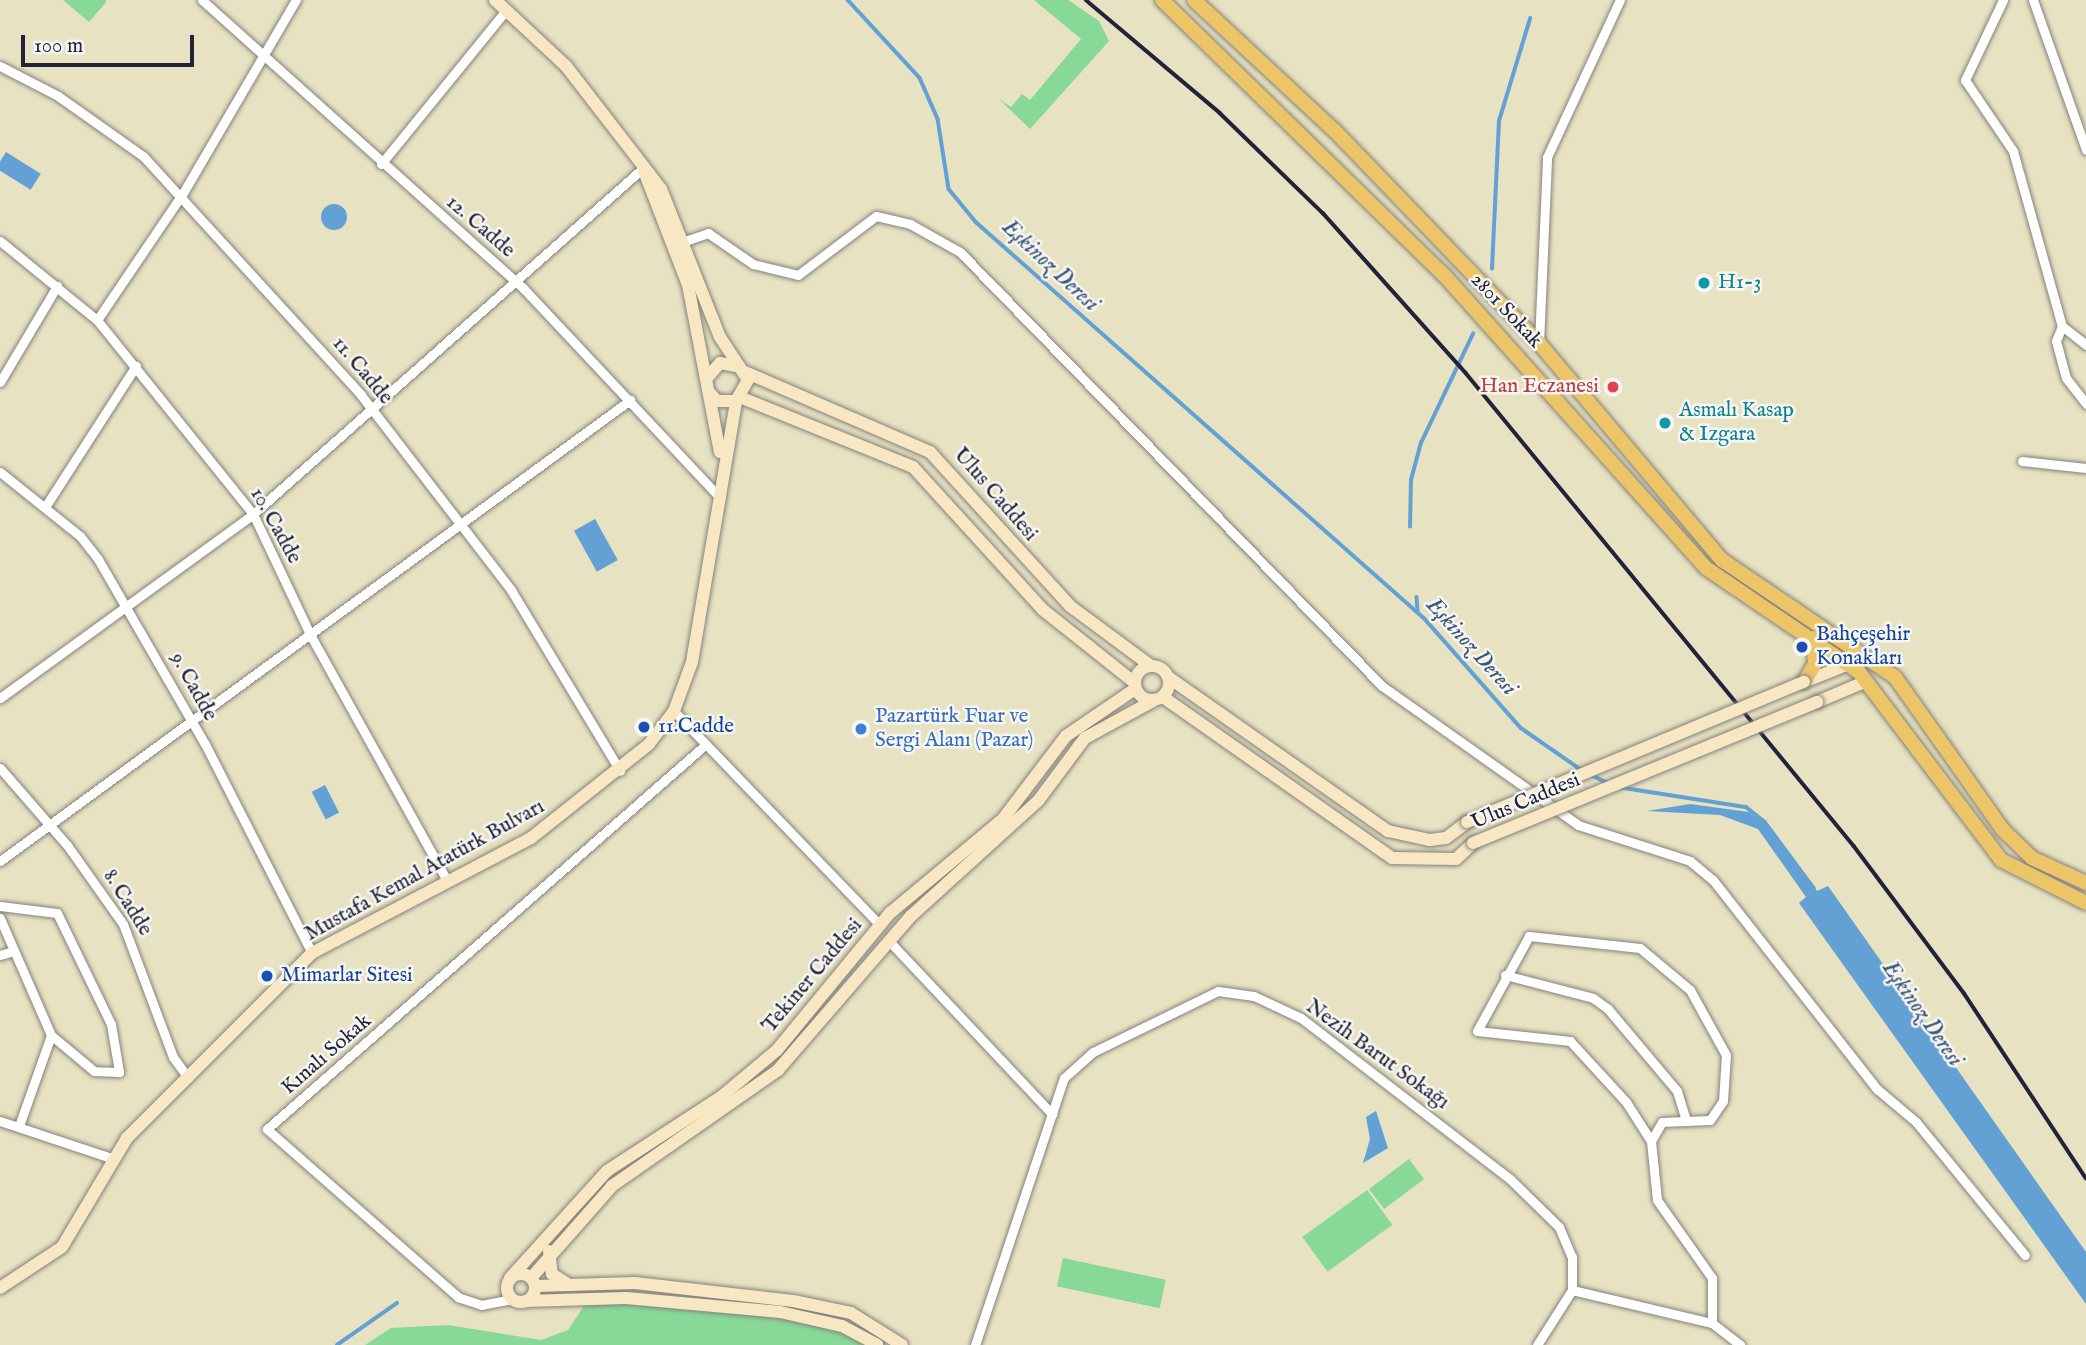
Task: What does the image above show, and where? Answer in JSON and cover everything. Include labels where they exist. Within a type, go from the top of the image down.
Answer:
[{"type":"main road","name":"2801 Sokak","points":[[1162,0],[1303,131],[1485,317],[1706,568],[1868,674],[1883,699],[2001,860],[2086,904]]},
{"type":"main road","name":"2801 Sokak","points":[[1194,0],[1335,130],[1539,343],[1722,559],[1860,650],[1900,682],[2003,830]]},
{"type":"main road","points":[[1485,317],[1504,325],[1530,350],[1539,343]]},
{"type":"main road","points":[[1804,682],[1817,657],[1813,638]]},
{"type":"main road","points":[[1860,650],[1868,674],[1888,679],[2003,830],[2032,858],[2086,883]]},
{"type":"street","name":"12. Cadde","points":[[201,0],[262,59],[517,283],[720,498]]},
{"type":"street","points":[[97,320],[183,193],[296,0]]},
{"type":"street","points":[[495,0],[566,66],[643,168],[720,337],[743,369],[739,399],[721,460]]},
{"type":"street","points":[[1539,343],[1547,157],[1620,0]]},
{"type":"street","points":[[2003,0],[1965,80],[2013,151],[2062,326],[2086,345]]},
{"type":"street","points":[[2033,0],[2086,150]]},
{"type":"street","points":[[381,164],[506,10]]},
{"type":"street","name":"11. Cadde","points":[[0,66],[88,115],[183,193],[373,410],[511,590],[621,772]]},
{"type":"street","points":[[0,698],[127,609],[253,514],[517,283],[643,168]]},
{"type":"street","points":[[679,243],[708,233],[752,264],[798,275],[876,216],[910,224],[960,252],[1382,686],[1578,825],[1690,860],[1713,880],[1877,1089],[1943,1153],[2025,1255]]},
{"type":"street","name":"10. Cadde","points":[[0,241],[97,320],[253,514],[312,638],[448,882]]},
{"type":"street","points":[[679,243],[721,460]]},
{"type":"street","points":[[0,382],[57,286]]},
{"type":"street","points":[[2062,326],[2056,341],[2066,378],[2086,404]]},
{"type":"street","points":[[708,385],[720,363],[743,369]]},
{"type":"street","points":[[45,507],[136,366]]},
{"type":"street","name":"Ulus Caddesi","points":[[743,369],[930,452],[1055,591],[1151,666],[1388,831],[1430,840],[1446,838],[1467,822],[1849,664]]},
{"type":"street","name":"Ulus Caddesi","points":[[708,385],[717,401],[739,399],[920,472],[1042,609],[1135,686],[1392,858],[1447,860],[1474,843],[1817,702],[1868,674]]},
{"type":"street","points":[[0,861],[52,826],[192,720],[312,638],[630,400]]},
{"type":"street","name":"Mustafa Kemal Atatürk Bulvarı","points":[[0,1288],[62,1247],[114,1159],[188,1078],[312,953],[531,838],[621,772],[674,711],[707,593],[720,498],[721,460]]},
{"type":"street","points":[[2022,461],[2086,468]]},
{"type":"street","name":"9. Cadde","points":[[1,474],[80,536],[127,609],[192,720],[312,953]]},
{"type":"street","points":[[1135,686],[1151,666]]},
{"type":"street","points":[[1158,699],[1168,677]]},
{"type":"street","name":"Tekiner Caddesi","points":[[510,1278],[607,1171],[722,1096],[777,1050],[880,925],[1003,818],[1066,736],[1135,686]]},
{"type":"street","name":"Tekiner Caddesi","points":[[519,1300],[533,1282],[549,1251],[612,1186],[778,1070],[888,941],[1009,832],[1084,738],[1158,699]]},
{"type":"street","points":[[674,711],[880,925]]},
{"type":"street","name":"Kınalı Sokak","points":[[519,1300],[482,1305],[458,1297],[267,1129],[705,745]]},
{"type":"street","name":"8. Cadde","points":[[0,768],[52,826],[123,924],[173,1057],[188,1078]]},
{"type":"street","points":[[0,906],[57,913],[111,1024],[119,1072],[94,1071],[51,1035],[10,952],[0,918]]},
{"type":"street","points":[[1651,1141],[1662,1122],[1710,1120],[1723,1101],[1726,1055],[1715,1026],[1667,967],[1640,948],[1529,936],[1505,975],[1477,1031],[1570,1041],[1626,1102],[1651,1141],[1657,1200],[1712,1278],[1712,1323]]},
{"type":"street","points":[[888,941],[1052,1114]]},
{"type":"street","points":[[0,955],[10,952]]},
{"type":"street","points":[[1505,975],[1593,998],[1608,1009],[1677,1091],[1686,1121]]},
{"type":"street","name":"Nezih Barut Sokağı","points":[[975,1345],[1064,1078],[1093,1052],[1201,995],[1254,996],[1301,1018],[1510,1179],[1559,1227],[1572,1257],[1572,1290]]},
{"type":"street","points":[[19,1126],[51,1035]]},
{"type":"street","points":[[0,1121],[114,1159]]},
{"type":"street","points":[[549,1251],[552,1274],[569,1285]]},
{"type":"street","points":[[510,1278],[519,1300],[636,1299],[780,1312],[835,1323],[877,1345]]},
{"type":"street","points":[[510,1278],[569,1285],[667,1285],[803,1302],[850,1314],[902,1345]]},
{"type":"street","points":[[1537,1345],[1572,1290],[1712,1323],[1740,1345]]},
{"type":"green space","points":[[63,0],[105,0],[107,1],[89,22]]},
{"type":"green space","points":[[1034,0],[1068,0],[1099,21],[1109,41],[1030,129],[999,99],[1011,107],[1022,94],[1030,100],[1081,39]]},
{"type":"green space","points":[[1409,1159],[1424,1179],[1384,1209],[1369,1189]]},
{"type":"green space","points":[[1367,1190],[1392,1225],[1328,1272],[1302,1237]]},
{"type":"green space","points":[[1063,1258],[1166,1280],[1160,1308],[1057,1286]]},
{"type":"green space","points":[[594,1291],[824,1310],[886,1345],[365,1345],[391,1328],[448,1325],[541,1340],[568,1330]]},
{"type":"water","points":[[6,152],[41,174],[31,190],[0,171],[0,162]]},
{"type":"water","points":[[334,204],[343,208],[347,217],[343,226],[334,230],[325,226],[321,217],[325,208]]},
{"type":"water","points":[[595,519],[618,560],[597,572],[574,531]]},
{"type":"water","points":[[325,785],[339,813],[326,819],[312,792]]},
{"type":"water","points":[[1690,804],[1749,812],[1770,828],[1817,891],[1828,886],[2086,1252],[2086,1304],[1799,903],[1806,897],[1758,829],[1720,815],[1647,811]]},
{"type":"water","points":[[1376,1111],[1388,1148],[1363,1163],[1370,1139],[1366,1117]]},
{"type":"waterway","name":"Eşkinoz Deresi","points":[[848,0],[920,78],[938,119],[949,189],[976,222],[1425,619],[1521,728],[1583,771]]},
{"type":"waterway","points":[[1492,269],[1499,121],[1530,19]]},
{"type":"waterway","points":[[1410,527],[1411,480],[1421,443],[1473,334]]},
{"type":"waterway","points":[[1417,597],[1418,612]]},
{"type":"waterway","name":"Eşkinoz Deresi","points":[[1589,774],[1608,783]]},
{"type":"waterway","name":"Eşkinoz Deresi","points":[[1618,787],[1746,807],[1765,822],[1814,888]]},
{"type":"waterway","points":[[337,1345],[397,1303]]},
{"type":"railway","points":[[1086,0],[1220,113],[1323,213],[1466,373],[1854,846],[1964,993],[2086,1178]]},
{"type":"place","name":"H1-3","points":[[1704,283]]},
{"type":"place","name":"Han Eczanesi","points":[[1613,387]]},
{"type":"place","name":"Asmalı Kasap & Izgara","points":[[1665,423]]},
{"type":"place","name":"Bahçeşehir Konakları","points":[[1802,647]]},
{"type":"place","name":"11.Cadde","points":[[644,727]]},
{"type":"place","name":"Pazartürk Fuar ve Sergi Alanı (Pazar)","points":[[861,729]]},
{"type":"place","name":"Mimarlar Sitesi","points":[[267,976]]}]
